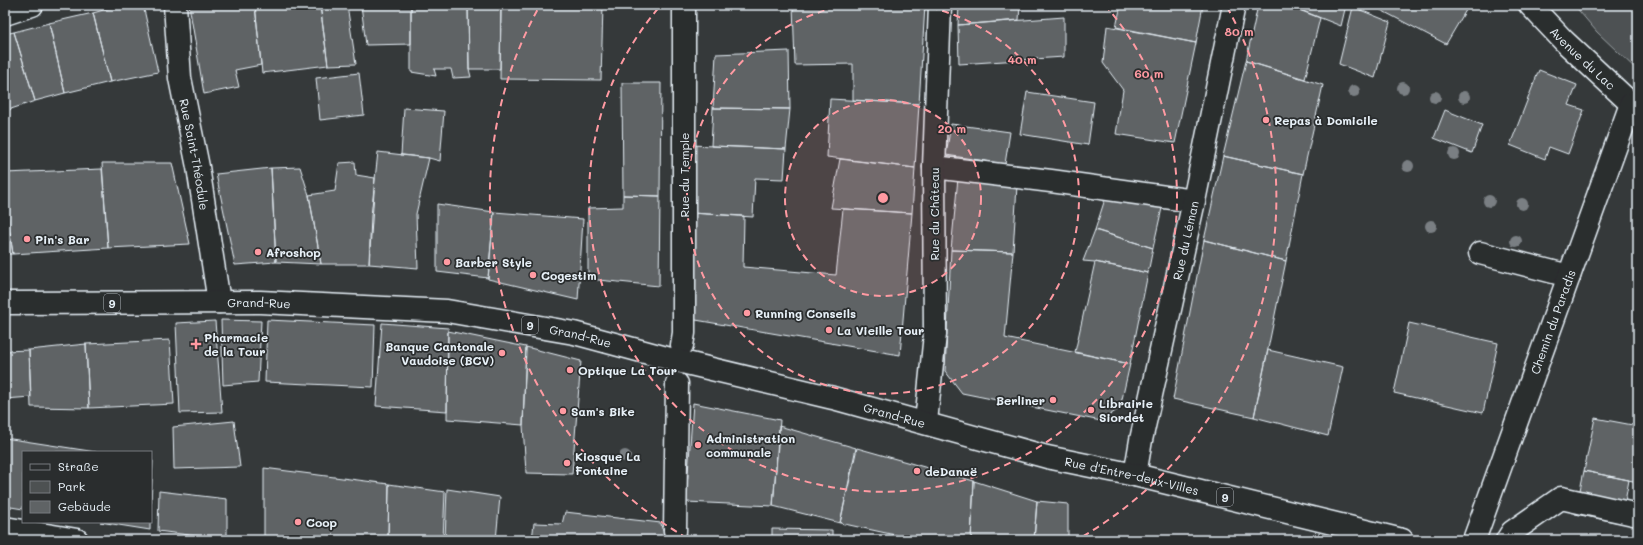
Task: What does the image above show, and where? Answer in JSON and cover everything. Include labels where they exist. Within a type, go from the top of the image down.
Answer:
[{"type":"street","points":[[5,14],[32,5]]},
{"type":"street","name":"Rue Saint-Théodule","points":[[175,5],[180,78],[198,167],[219,302]]},
{"type":"street","name":"Rue du Temple","points":[[682,345],[684,333],[684,5]]},
{"type":"street","name":"Rue du Château","points":[[926,422],[935,334],[934,167],[940,5]]},
{"type":"street","name":"Rue du Léman","points":[[1135,475],[1141,440],[1194,201],[1234,5]]},
{"type":"street","name":"Avenue du Lac","points":[[1530,5],[1564,41],[1634,107]]},
{"type":"street","name":"Chemin du Paradis","points":[[1474,540],[1607,168],[1634,107]]},
{"type":"street","points":[[934,167],[1051,181],[1194,201]]},
{"type":"street","points":[[1480,253],[1569,276]]},
{"type":"street","name":"Grand-Rue","points":[[5,303],[260,302],[447,311],[574,333],[678,361],[834,398],[926,422],[1047,457]]},
{"type":"street","points":[[675,531],[677,384]]},
{"type":"street","name":"Rue d'Entre-deux-Villes","points":[[1047,457],[1135,475],[1402,540]]},
{"type":"street","points":[[1507,540],[1512,532],[1561,498],[1638,515]]},
{"type":"street","points":[[5,528],[77,540]]},
{"type":"green space","points":[[1574,5],[1638,5],[1638,71],[1597,32]]},
{"type":"building","points":[[121,5],[143,5],[158,72],[110,82],[93,13]]},
{"type":"building","points":[[189,5],[255,5],[261,65],[235,70],[239,87],[204,94]]},
{"type":"building","points":[[255,5],[320,5],[328,65],[262,73]]},
{"type":"building","points":[[320,5],[347,5],[356,64],[328,65]]},
{"type":"building","points":[[361,5],[411,5],[411,44],[366,45]]},
{"type":"building","points":[[411,5],[468,5],[469,69],[471,77],[453,78],[451,69],[434,69],[436,76],[411,72]]},
{"type":"building","points":[[468,5],[501,5],[500,69],[469,69]]},
{"type":"building","points":[[501,5],[603,5],[601,80],[500,79]]},
{"type":"building","points":[[793,5],[925,5],[919,104],[853,100],[853,64],[795,65]]},
{"type":"building","points":[[959,5],[1020,5],[1019,20],[958,25]]},
{"type":"building","points":[[1121,5],[1203,5],[1196,43],[1116,27]]},
{"type":"building","points":[[1258,5],[1286,5],[1320,18],[1305,79],[1246,61]]},
{"type":"building","points":[[1288,5],[1346,5],[1341,26]]},
{"type":"building","points":[[1376,5],[1469,5],[1446,44],[1375,7]]},
{"type":"building","points":[[1353,7],[1390,22],[1375,78],[1339,64]]},
{"type":"building","points":[[93,13],[110,82],[65,93],[49,23]]},
{"type":"building","points":[[1064,17],[1064,57],[959,64],[958,25]]},
{"type":"building","points":[[49,23],[65,93],[35,101],[14,32]]},
{"type":"building","points":[[1107,26],[1196,43],[1175,143],[1116,134],[1123,90],[1103,63]]},
{"type":"building","points":[[14,32],[35,101],[5,111],[5,34]]},
{"type":"building","points":[[789,51],[790,109],[713,108],[716,54]]},
{"type":"building","points":[[1246,61],[1323,85],[1303,174],[1223,156]]},
{"type":"building","points":[[1539,70],[1577,85],[1569,105],[1584,110],[1568,154],[1549,147],[1545,159],[1510,145]]},
{"type":"building","points":[[359,73],[364,115],[320,120],[316,78]]},
{"type":"building","points":[[622,83],[661,83],[660,196],[623,195]]},
{"type":"building","points":[[1027,92],[1094,102],[1088,145],[1020,134]]},
{"type":"building","points":[[830,99],[919,104],[915,168],[827,157]]},
{"type":"building","points":[[404,108],[444,111],[440,161],[429,158],[401,155]]},
{"type":"building","points":[[713,108],[790,109],[786,149],[711,146]]},
{"type":"building","points":[[1445,110],[1482,125],[1472,153],[1434,138]]},
{"type":"building","points":[[951,124],[1010,132],[1005,164],[946,155]]},
{"type":"building","points":[[690,145],[786,149],[784,179],[755,178],[753,217],[691,213]]},
{"type":"building","points":[[378,152],[429,158],[416,214],[418,268],[369,264],[371,216]]},
{"type":"building","points":[[1223,156],[1303,174],[1286,261],[1204,240]]},
{"type":"building","points":[[840,159],[915,168],[912,213],[831,208]]},
{"type":"building","points":[[355,162],[356,175],[375,178],[369,264],[321,264],[309,195],[335,191],[339,163]]},
{"type":"building","points":[[102,163],[172,163],[190,244],[108,248]]},
{"type":"building","points":[[300,167],[309,195],[321,264],[276,262],[271,168]]},
{"type":"building","points":[[271,168],[276,262],[235,265],[216,174]]},
{"type":"building","points":[[102,169],[108,248],[13,254],[5,201],[5,173]]},
{"type":"building","points":[[958,178],[1017,185],[1013,252],[951,250]]},
{"type":"building","points":[[623,195],[660,196],[659,286],[588,279],[588,208],[623,207]]},
{"type":"building","points":[[1106,196],[1162,208],[1153,248],[1095,230]]},
{"type":"building","points":[[5,201],[13,254],[5,254]]},
{"type":"building","points":[[437,204],[494,212],[488,278],[437,272]]},
{"type":"building","points":[[843,209],[912,213],[900,355],[690,319],[691,213],[744,216],[743,267],[836,275]]},
{"type":"building","points":[[494,212],[583,219],[578,300],[488,279]]},
{"type":"building","points":[[1095,230],[1153,248],[1148,273],[1083,261]]},
{"type":"building","points":[[1204,240],[1286,261],[1254,417],[1173,399]]},
{"type":"building","points":[[951,250],[1013,252],[1005,338],[1130,364],[1120,408],[1101,421],[962,393],[945,371]]},
{"type":"building","points":[[1095,262],[1148,273],[1130,364],[1075,352]]},
{"type":"building","points":[[221,320],[261,321],[258,382],[223,385]]},
{"type":"building","points":[[267,320],[375,325],[373,387],[265,382]]},
{"type":"building","points":[[215,321],[222,412],[180,413],[176,323]]},
{"type":"building","points":[[382,323],[448,328],[447,411],[376,406]]},
{"type":"building","points":[[1409,323],[1498,343],[1483,413],[1394,393]]},
{"type":"building","points":[[448,331],[526,347],[523,425],[447,419]]},
{"type":"building","points":[[170,340],[174,404],[89,408],[86,344]]},
{"type":"building","points":[[86,344],[89,408],[31,407],[29,350]]},
{"type":"building","points":[[526,347],[581,361],[572,474],[526,473],[523,425]]},
{"type":"building","points":[[29,350],[31,397],[5,399],[5,351]]},
{"type":"building","points":[[1268,350],[1343,367],[1328,436],[1254,417]]},
{"type":"building","points":[[693,403],[780,420],[773,506],[686,502]]},
{"type":"building","points":[[1595,418],[1638,426],[1638,482],[1584,471]]},
{"type":"building","points":[[234,421],[240,467],[174,469],[173,427]]},
{"type":"building","points":[[779,426],[856,448],[840,523],[773,506]]},
{"type":"building","points":[[5,438],[90,451],[22,451],[22,509],[5,506]]},
{"type":"building","points":[[857,448],[974,481],[971,540],[918,540],[840,523]]},
{"type":"building","points":[[152,461],[153,461],[152,482]]},
{"type":"building","points":[[264,468],[389,484],[388,540],[264,540]]},
{"type":"building","points":[[1584,471],[1629,480],[1621,523],[1575,514]]},
{"type":"building","points":[[974,481],[1037,501],[1034,540],[971,540]]},
{"type":"building","points":[[389,484],[445,492],[443,540],[388,540]]},
{"type":"building","points":[[447,489],[500,497],[496,540],[445,540]]},
{"type":"building","points":[[159,491],[227,499],[227,540],[158,531]]},
{"type":"building","points":[[1037,501],[1068,504],[1068,540],[1034,540]]},
{"type":"building","points":[[565,512],[661,523],[662,529],[684,532],[682,540],[532,540],[534,523],[562,524]]},
{"type":"building","points":[[106,523],[150,523],[150,530]]},
{"type":"building","points":[[772,529],[832,530],[832,540],[772,540]]},
{"type":"place","name":"Repas à Domicile","points":[[1266,120]]},
{"type":"place","name":"Pin's Bar","points":[[27,239]]},
{"type":"place","name":"Afroshop","points":[[258,252]]},
{"type":"place","name":"Barber Style","points":[[447,262]]},
{"type":"place","name":"Cogestim","points":[[533,275]]},
{"type":"place","name":"Running Conseils","points":[[747,313]]},
{"type":"place","name":"La Vieille Tour","points":[[829,330]]},
{"type":"place","name":"Pharmacie de la Tour","points":[[196,344]]},
{"type":"place","name":"Banque Cantonale Vaudoise (BCV)","points":[[502,353]]},
{"type":"place","name":"Optique La Tour","points":[[570,370]]},
{"type":"place","name":"Berliner","points":[[1053,400]]},
{"type":"place","name":"Librairie Siordet","points":[[1091,410]]},
{"type":"place","name":"Sam's Bike","points":[[563,411]]},
{"type":"place","name":"Administration communale","points":[[698,445]]},
{"type":"place","name":"Kiosque La Fontaine","points":[[567,463]]},
{"type":"place","name":"deDanaë","points":[[917,471]]},
{"type":"place","name":"Coop","points":[[298,522]]}]
